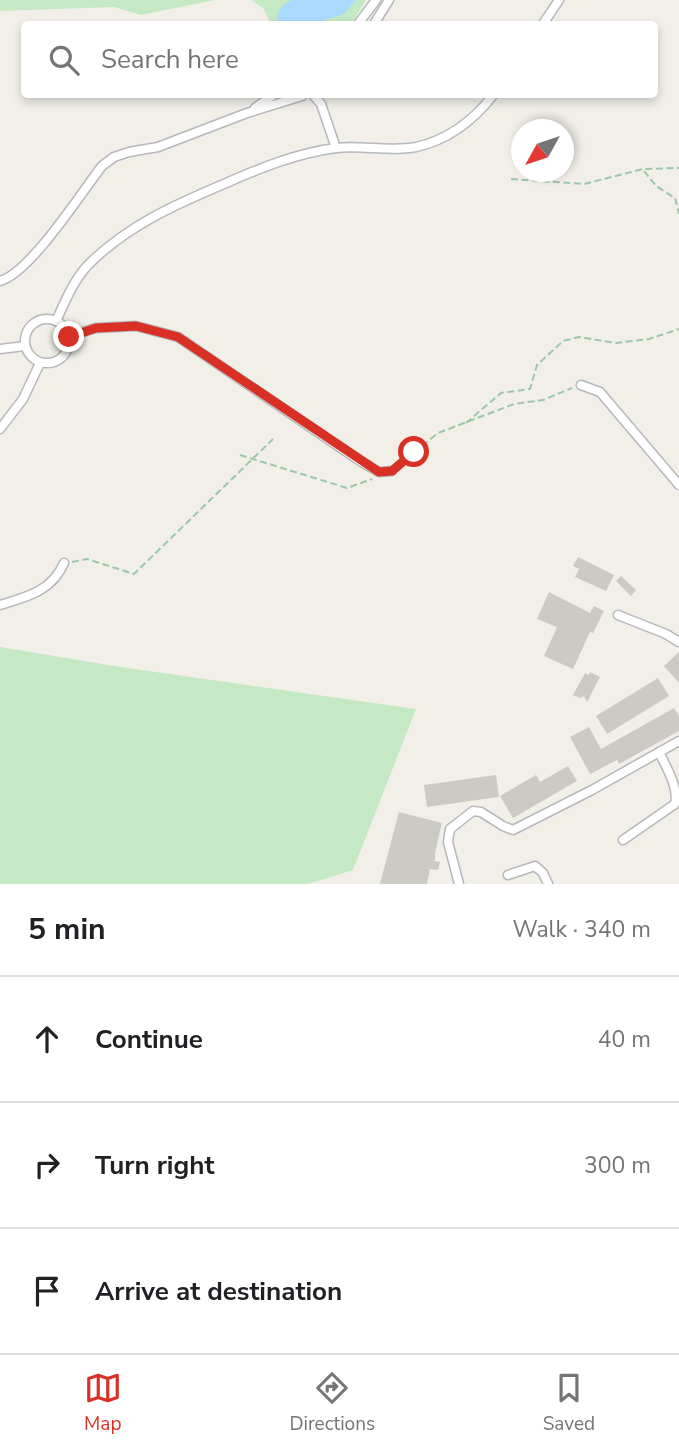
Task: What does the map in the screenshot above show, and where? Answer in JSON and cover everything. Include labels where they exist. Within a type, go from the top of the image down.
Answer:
[{"type":"street","points":[[360,21],[376,0]]},
{"type":"street","points":[[376,21],[389,0]]},
{"type":"street","points":[[545,21],[559,0]]},
{"type":"street","points":[[247,113],[269,98]]},
{"type":"street","points":[[0,281],[7,279],[28,263],[102,166],[114,157],[158,148],[291,98]]},
{"type":"street","points":[[317,98],[336,148]]},
{"type":"street","points":[[57,321],[72,287],[87,267],[122,235],[163,210],[274,163],[336,148],[415,147],[449,135],[480,113],[491,98]]},
{"type":"street","points":[[41,320],[57,321],[69,337],[66,352],[61,359],[51,363],[40,363],[30,356],[25,346],[27,331],[32,324],[41,320]]},
{"type":"street","points":[[69,337],[96,328],[136,326],[178,337],[379,472],[392,471]]},
{"type":"street","points":[[0,349],[25,346]]},
{"type":"street","points":[[0,429],[23,399],[40,363]]},
{"type":"street","points":[[581,385],[600,392],[679,485]]},
{"type":"street","points":[[0,605],[35,595],[58,575],[64,563]]},
{"type":"street","points":[[618,615],[679,642]]},
{"type":"street","points":[[458,884],[448,842],[450,829],[466,815],[473,811],[481,812],[513,830],[679,741]]},
{"type":"street","points":[[623,840],[675,804],[677,797],[674,784],[659,752]]},
{"type":"street","points":[[508,875],[535,866],[543,873],[548,884]]},
{"type":"path","points":[[555,182],[584,184],[643,169],[679,168]]},
{"type":"path","points":[[643,169],[656,186],[675,198],[679,214]]},
{"type":"path","points":[[466,423],[501,393],[530,389],[537,365],[563,341],[579,337],[616,343],[649,339],[679,329]]},
{"type":"path","points":[[392,471],[438,433],[514,404],[543,400],[581,385]]},
{"type":"path","points":[[64,563],[87,559],[134,574],[273,439]]},
{"type":"path","points":[[240,455],[347,488],[374,478],[379,472]]},
{"type":"green space","points":[[0,0],[215,0],[141,15],[114,7],[0,11]]},
{"type":"green space","points":[[251,0],[366,0],[353,21],[270,21],[263,8]]},
{"type":"green space","points":[[0,647],[416,709],[353,870],[308,884],[0,884]]},
{"type":"water","points":[[292,0],[356,0],[344,14],[321,21],[278,21],[280,9]]},
{"type":"building","points":[[578,557],[614,575],[606,591],[575,577],[579,569],[573,566]]},
{"type":"building","points":[[621,576],[636,590],[631,596],[616,581]]},
{"type":"building","points":[[549,592],[590,613],[594,606],[604,611],[593,633],[590,632],[573,669],[544,656],[557,627],[537,619]]},
{"type":"building","points":[[679,652],[679,683],[664,666]]},
{"type":"building","points":[[590,672],[600,677],[587,702],[584,696],[580,698],[573,695],[585,673],[589,675]]},
{"type":"building","points":[[658,678],[669,696],[607,734],[596,716]]},
{"type":"building","points":[[674,708],[679,716],[679,731],[619,764],[617,760],[590,774],[570,737],[589,727],[601,749]]},
{"type":"building","points":[[568,766],[577,781],[513,818],[500,796],[536,775],[540,782]]},
{"type":"building","points":[[496,775],[499,797],[427,807],[424,785]]},
{"type":"building","points":[[399,812],[442,823],[435,853],[435,861],[440,862],[438,870],[430,869],[427,884],[380,884]]},
{"type":"route","points":[[69,337],[96,328],[136,326],[178,337],[379,472],[392,471],[414,452]]}]
